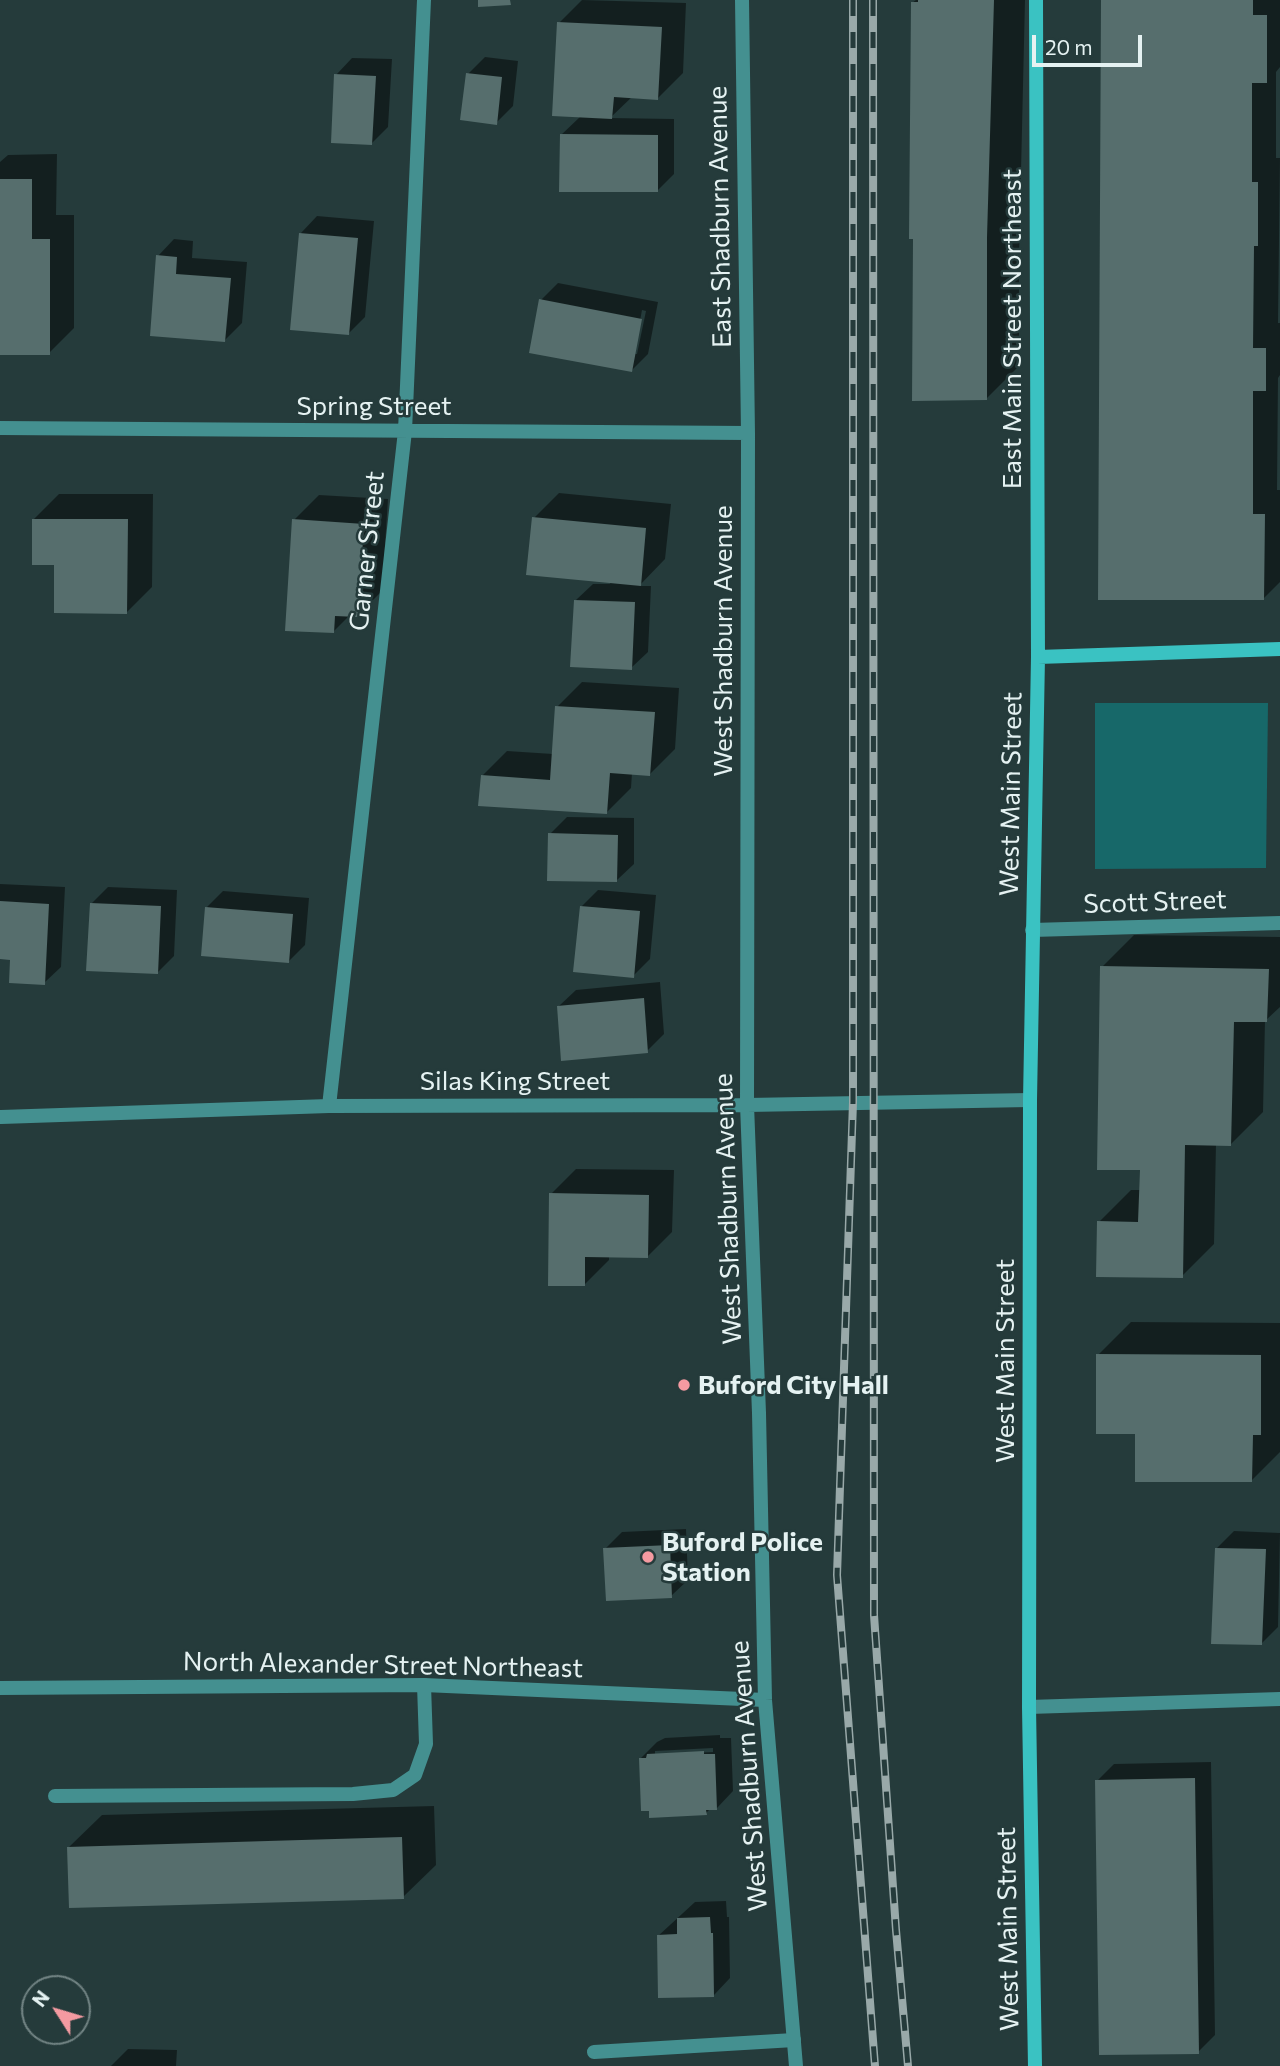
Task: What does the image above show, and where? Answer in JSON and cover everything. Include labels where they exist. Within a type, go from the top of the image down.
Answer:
[{"type":"street","name":"Garner Street","points":[[328,1106],[405,431],[424,0]]},
{"type":"street","name":"East Shadburn Avenue","points":[[741,0],[748,433]]},
{"type":"street","name":"East Main Street Northeast","points":[[1036,0],[1038,657]]},
{"type":"street","name":"Spring Street","points":[[0,428],[748,433]]},
{"type":"street","name":"West Shadburn Avenue","points":[[748,433],[747,1105],[759,1413],[765,1700],[796,2066]]},
{"type":"street","points":[[1038,657],[1280,649]]},
{"type":"street","name":"West Main Street","points":[[1035,2066],[1029,1707],[1030,1100],[1038,657]]},
{"type":"street","name":"Scott Street","points":[[1032,930],[1280,923]]},
{"type":"street","name":"Silas King Street","points":[[1,1117],[328,1106],[747,1105],[1030,1100]]},
{"type":"street","points":[[55,1796],[353,1794],[393,1790],[415,1774],[426,1744],[424,1685]]},
{"type":"street","name":"North Alexander Street Northeast","points":[[0,1688],[424,1685],[765,1700]]},
{"type":"street","points":[[1029,1707],[1280,1699]]},
{"type":"street","points":[[594,2052],[794,2040]]},
{"type":"shaded area","points":[[1095,703],[1268,703],[1266,868],[1095,869]]},
{"type":"building","points":[[478,0],[510,0],[511,5],[478,7]]},
{"type":"building","points":[[994,0],[987,237],[987,400],[912,401],[913,239],[909,239],[911,2]]},
{"type":"building","points":[[1101,0],[1253,0],[1253,15],[1267,15],[1267,83],[1252,83],[1252,182],[1258,182],[1253,348],[1266,348],[1266,391],[1253,391],[1253,514],[1265,514],[1264,600],[1098,600]]},
{"type":"building","points":[[557,22],[662,27],[658,100],[614,97],[612,119],[552,116]]},
{"type":"building","points":[[466,73],[502,77],[497,125],[460,120]]},
{"type":"building","points":[[334,74],[376,76],[372,145],[331,143]]},
{"type":"building","points":[[560,134],[658,135],[658,192],[559,192]]},
{"type":"building","points":[[0,179],[32,179],[32,239],[50,239],[50,355],[0,355]]},
{"type":"building","points":[[299,233],[358,238],[349,335],[290,330]]},
{"type":"building","points":[[156,255],[177,257],[176,274],[231,278],[225,342],[150,336]]},
{"type":"building","points":[[539,299],[642,319],[632,372],[529,353]]},
{"type":"building","points":[[532,517],[646,528],[641,586],[526,575]]},
{"type":"building","points":[[32,519],[128,519],[127,614],[54,613],[54,565],[32,565]]},
{"type":"building","points":[[292,519],[364,524],[358,617],[335,616],[334,633],[285,631]]},
{"type":"building","points":[[574,600],[635,602],[632,670],[570,667]]},
{"type":"building","points":[[555,706],[655,712],[650,776],[610,773],[607,814],[478,806],[481,775],[550,780]]},
{"type":"building","points":[[548,833],[618,835],[617,882],[547,881]]},
{"type":"building","points":[[0,901],[49,904],[45,985],[9,983],[10,960],[0,959]]},
{"type":"building","points":[[90,903],[161,906],[158,974],[86,971]]},
{"type":"building","points":[[580,906],[640,911],[634,978],[573,972]]},
{"type":"building","points":[[205,907],[293,914],[289,963],[201,956]]},
{"type":"building","points":[[1100,966],[1269,969],[1267,1022],[1234,1022],[1231,1146],[1185,1145],[1183,1278],[1096,1277],[1097,1221],[1138,1222],[1140,1170],[1097,1170]]},
{"type":"building","points":[[644,998],[648,1053],[561,1061],[557,1006]]},
{"type":"building","points":[[549,1193],[649,1195],[648,1258],[585,1257],[585,1286],[548,1286]]},
{"type":"building","points":[[1096,1354],[1261,1355],[1261,1435],[1253,1435],[1252,1482],[1135,1482],[1135,1434],[1096,1434]]},
{"type":"building","points":[[670,1545],[672,1598],[606,1601],[603,1548]]},
{"type":"building","points":[[1215,1548],[1266,1549],[1262,1645],[1211,1644]]},
{"type":"building","points":[[704,1751],[704,1754],[715,1754],[717,1810],[706,1810],[707,1815],[649,1818],[649,1811],[641,1811],[639,1758],[646,1758],[647,1754]]},
{"type":"building","points":[[1195,1778],[1199,2054],[1099,2055],[1095,1780]]},
{"type":"building","points":[[402,1837],[404,1899],[69,1908],[67,1847]]},
{"type":"building","points":[[710,1917],[713,1933],[714,1997],[658,1998],[657,1935],[677,1934],[677,1918]]},
{"type":"railway","points":[[853,0],[853,1102],[837,1575],[875,2066]]},
{"type":"railway","points":[[873,0],[874,1615],[908,2066]]},
{"type":"place","name":"Buford City Hall","points":[[684,1385]]},
{"type":"place","name":"Buford Police Station","points":[[648,1557]]}]
